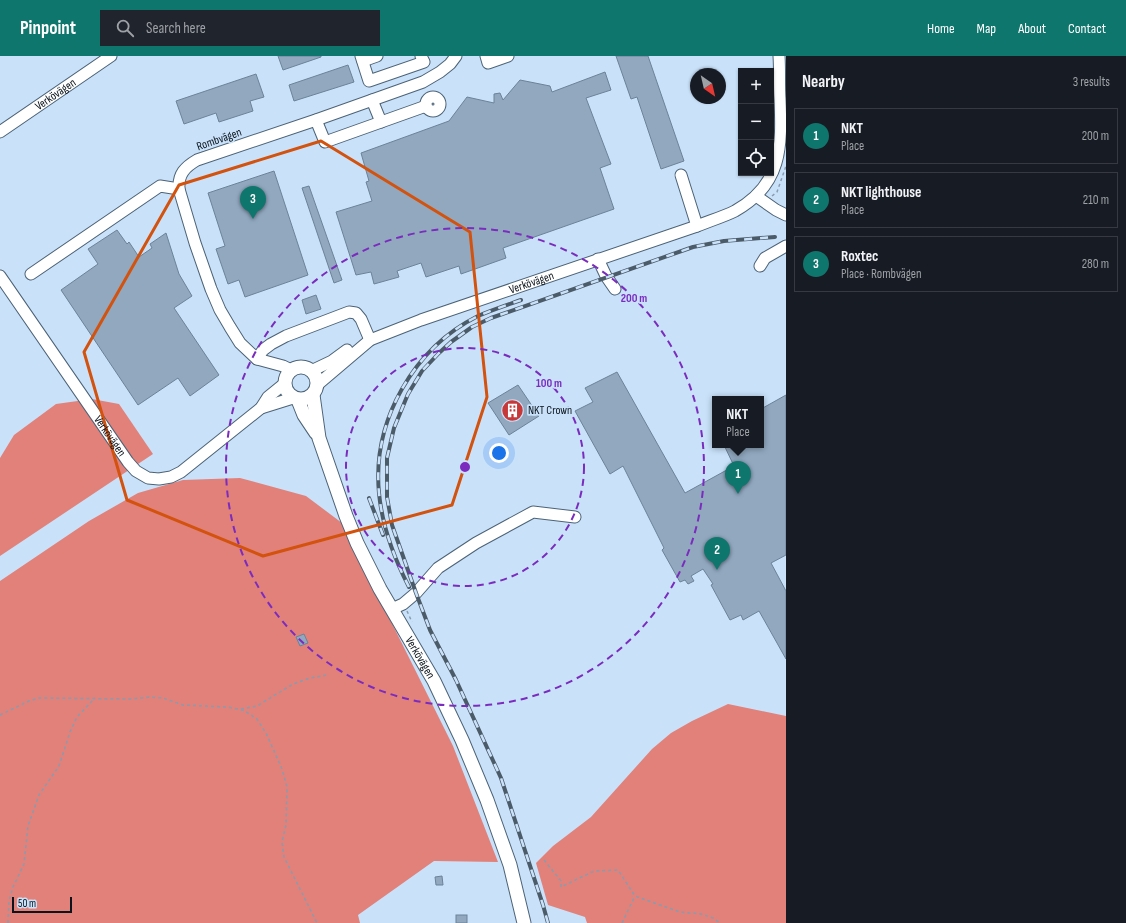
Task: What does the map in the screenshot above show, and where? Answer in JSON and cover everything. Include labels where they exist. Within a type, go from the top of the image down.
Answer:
[{"type":"main road","points":[[291,370],[301,367],[311,370]]},
{"type":"main road","name":"Verkövägen","points":[[284,384],[286,376],[291,370]]},
{"type":"main road","name":"Verkövägen","points":[[311,370],[316,377],[315,390],[319,438],[346,516],[357,543],[380,589],[434,681],[462,740],[487,800],[510,865],[524,923]]},
{"type":"main road","points":[[284,384],[287,392],[295,399],[319,438]]},
{"type":"main road","name":"Verkövägen","points":[[295,399],[306,399],[315,390]]},
{"type":"street","name":"Verkövägen","points":[[0,132],[111,56]]},
{"type":"street","points":[[377,56],[362,58],[369,81],[423,59],[434,76]]},
{"type":"street","name":"Rombvägen","points":[[179,188],[179,182],[183,171],[197,160],[423,82],[450,64],[456,56]]},
{"type":"street","points":[[486,56],[488,63],[508,56]]},
{"type":"street","name":"Verkövägen","points":[[315,390],[370,340],[421,320],[697,226],[734,211],[756,196],[770,178],[779,157],[782,124],[779,56]]},
{"type":"street","points":[[316,120],[326,142],[381,122],[428,102],[423,82]]},
{"type":"street","points":[[372,100],[381,122]]},
{"type":"street","points":[[681,175],[697,226]]},
{"type":"street","points":[[31,274],[160,186],[179,188],[195,243],[211,289],[220,310],[240,343],[257,360],[284,366],[291,370]]},
{"type":"street","points":[[756,196],[786,215]]},
{"type":"street","points":[[760,266],[765,258],[786,246]]},
{"type":"street","points":[[598,259],[606,276],[615,289]]},
{"type":"street","name":"Verkövägen","points":[[0,276],[128,462],[136,471],[148,478],[159,479],[176,475],[261,408],[268,397],[284,384]]},
{"type":"street","points":[[257,360],[263,350],[286,336],[349,312],[356,313],[361,319],[370,340],[350,348],[332,361],[311,370]]},
{"type":"street","name":"Verkövägen","points":[[261,408],[295,399]]},
{"type":"street","points":[[392,609],[403,604],[416,593],[438,568],[476,543],[533,512],[575,517]]},
{"type":"path","points":[[766,202],[777,192],[786,166]]},
{"type":"path","points":[[238,709],[257,706],[293,684],[310,678],[327,675]]},
{"type":"path","points":[[0,715],[29,701],[39,698],[131,699],[150,697],[163,698],[183,705],[227,706],[245,711],[257,719],[267,735],[282,769],[287,787],[286,825],[282,842],[284,857],[318,923]]},
{"type":"path","points":[[8,923],[9,901],[13,887],[24,864],[28,826],[39,795],[59,766],[70,732],[77,717],[94,699]]},
{"type":"path","points":[[544,860],[561,881],[561,888],[594,871],[618,870],[635,896],[680,912],[701,914],[714,918],[720,923]]},
{"type":"path","points":[[622,923],[635,896]]},
{"type":"highlighted area","points":[[321,141],[470,232],[487,397],[452,505],[263,556],[127,500],[84,352],[179,185]]},
{"type":"shaded area","points":[[92,399],[119,404],[153,454],[0,556],[0,458],[14,435],[56,404]]},
{"type":"shaded area","points":[[240,478],[306,496],[342,523],[453,746],[498,862],[434,861],[358,915],[360,923],[0,923],[0,581],[89,521],[138,493],[183,480]]},
{"type":"shaded area","points":[[728,704],[786,716],[786,923],[587,923],[585,917],[548,905],[536,863],[553,846],[591,817],[652,749],[671,733]]},
{"type":"building","points":[[278,56],[321,56],[321,57],[283,70]]},
{"type":"building","points":[[616,56],[648,56],[684,161],[661,169],[637,97],[631,99]]},
{"type":"building","points":[[348,65],[354,82],[294,101],[289,85]]},
{"type":"building","points":[[605,72],[611,90],[586,98],[611,164],[600,168],[614,209],[503,248],[506,258],[461,274],[459,266],[426,277],[421,263],[397,271],[399,277],[374,284],[371,272],[356,275],[336,212],[372,201],[366,182],[369,181],[361,153],[449,121],[467,97],[494,103],[494,94],[500,93],[503,100],[520,80],[550,86],[552,92]]},
{"type":"building","points":[[256,74],[264,97],[250,101],[253,111],[219,122],[216,113],[184,124],[176,101]]},
{"type":"building","points":[[274,171],[308,275],[245,297],[239,280],[228,284],[216,249],[225,246],[208,193]]},
{"type":"building","points":[[309,186],[342,280],[334,283],[302,188]]},
{"type":"building","points":[[117,230],[127,244],[129,242],[139,257],[152,248],[150,244],[166,233],[179,274],[192,296],[174,308],[219,375],[190,396],[178,378],[138,405],[61,290],[98,264],[88,249]]},
{"type":"building","points":[[316,295],[321,309],[306,314],[302,300]]},
{"type":"building","points":[[617,372],[685,493],[734,466],[725,448],[764,448],[764,407],[786,395],[786,555],[771,563],[786,591],[786,659],[759,611],[743,620],[741,615],[730,620],[711,585],[713,584],[703,569],[691,576],[694,581],[688,584],[685,580],[680,582],[662,550],[664,548],[623,466],[610,474],[575,411],[593,402],[585,388]]},
{"type":"building","name":"NKT Crown","points":[[518,385],[539,416],[509,435],[488,403]]},
{"type":"building","points":[[304,634],[308,643],[300,646],[296,637]]},
{"type":"building","points":[[442,876],[443,885],[436,885],[435,877]]},
{"type":"building","points":[[456,915],[467,915],[467,923],[456,923]]},
{"type":"railway","points":[[548,923],[501,778],[456,680],[430,630],[392,525],[387,497],[387,458],[394,428],[408,394],[422,371],[451,342],[472,327],[491,318],[693,247],[724,241],[775,237]]},
{"type":"railway","points":[[409,587],[398,565],[386,529],[379,493],[379,466],[383,439],[390,413],[402,389],[417,367],[435,347],[455,330],[478,316],[521,300]]},
{"type":"railway","points":[[369,498],[383,535]]},
{"type":"place","name":"Roxtec","points":[[253,219]]},
{"type":"place","name":"NKT Crown","points":[[513,410]]},
{"type":"place","name":"NKT","points":[[738,494]]},
{"type":"place","name":"NKT lighthouse","points":[[717,570]]}]
